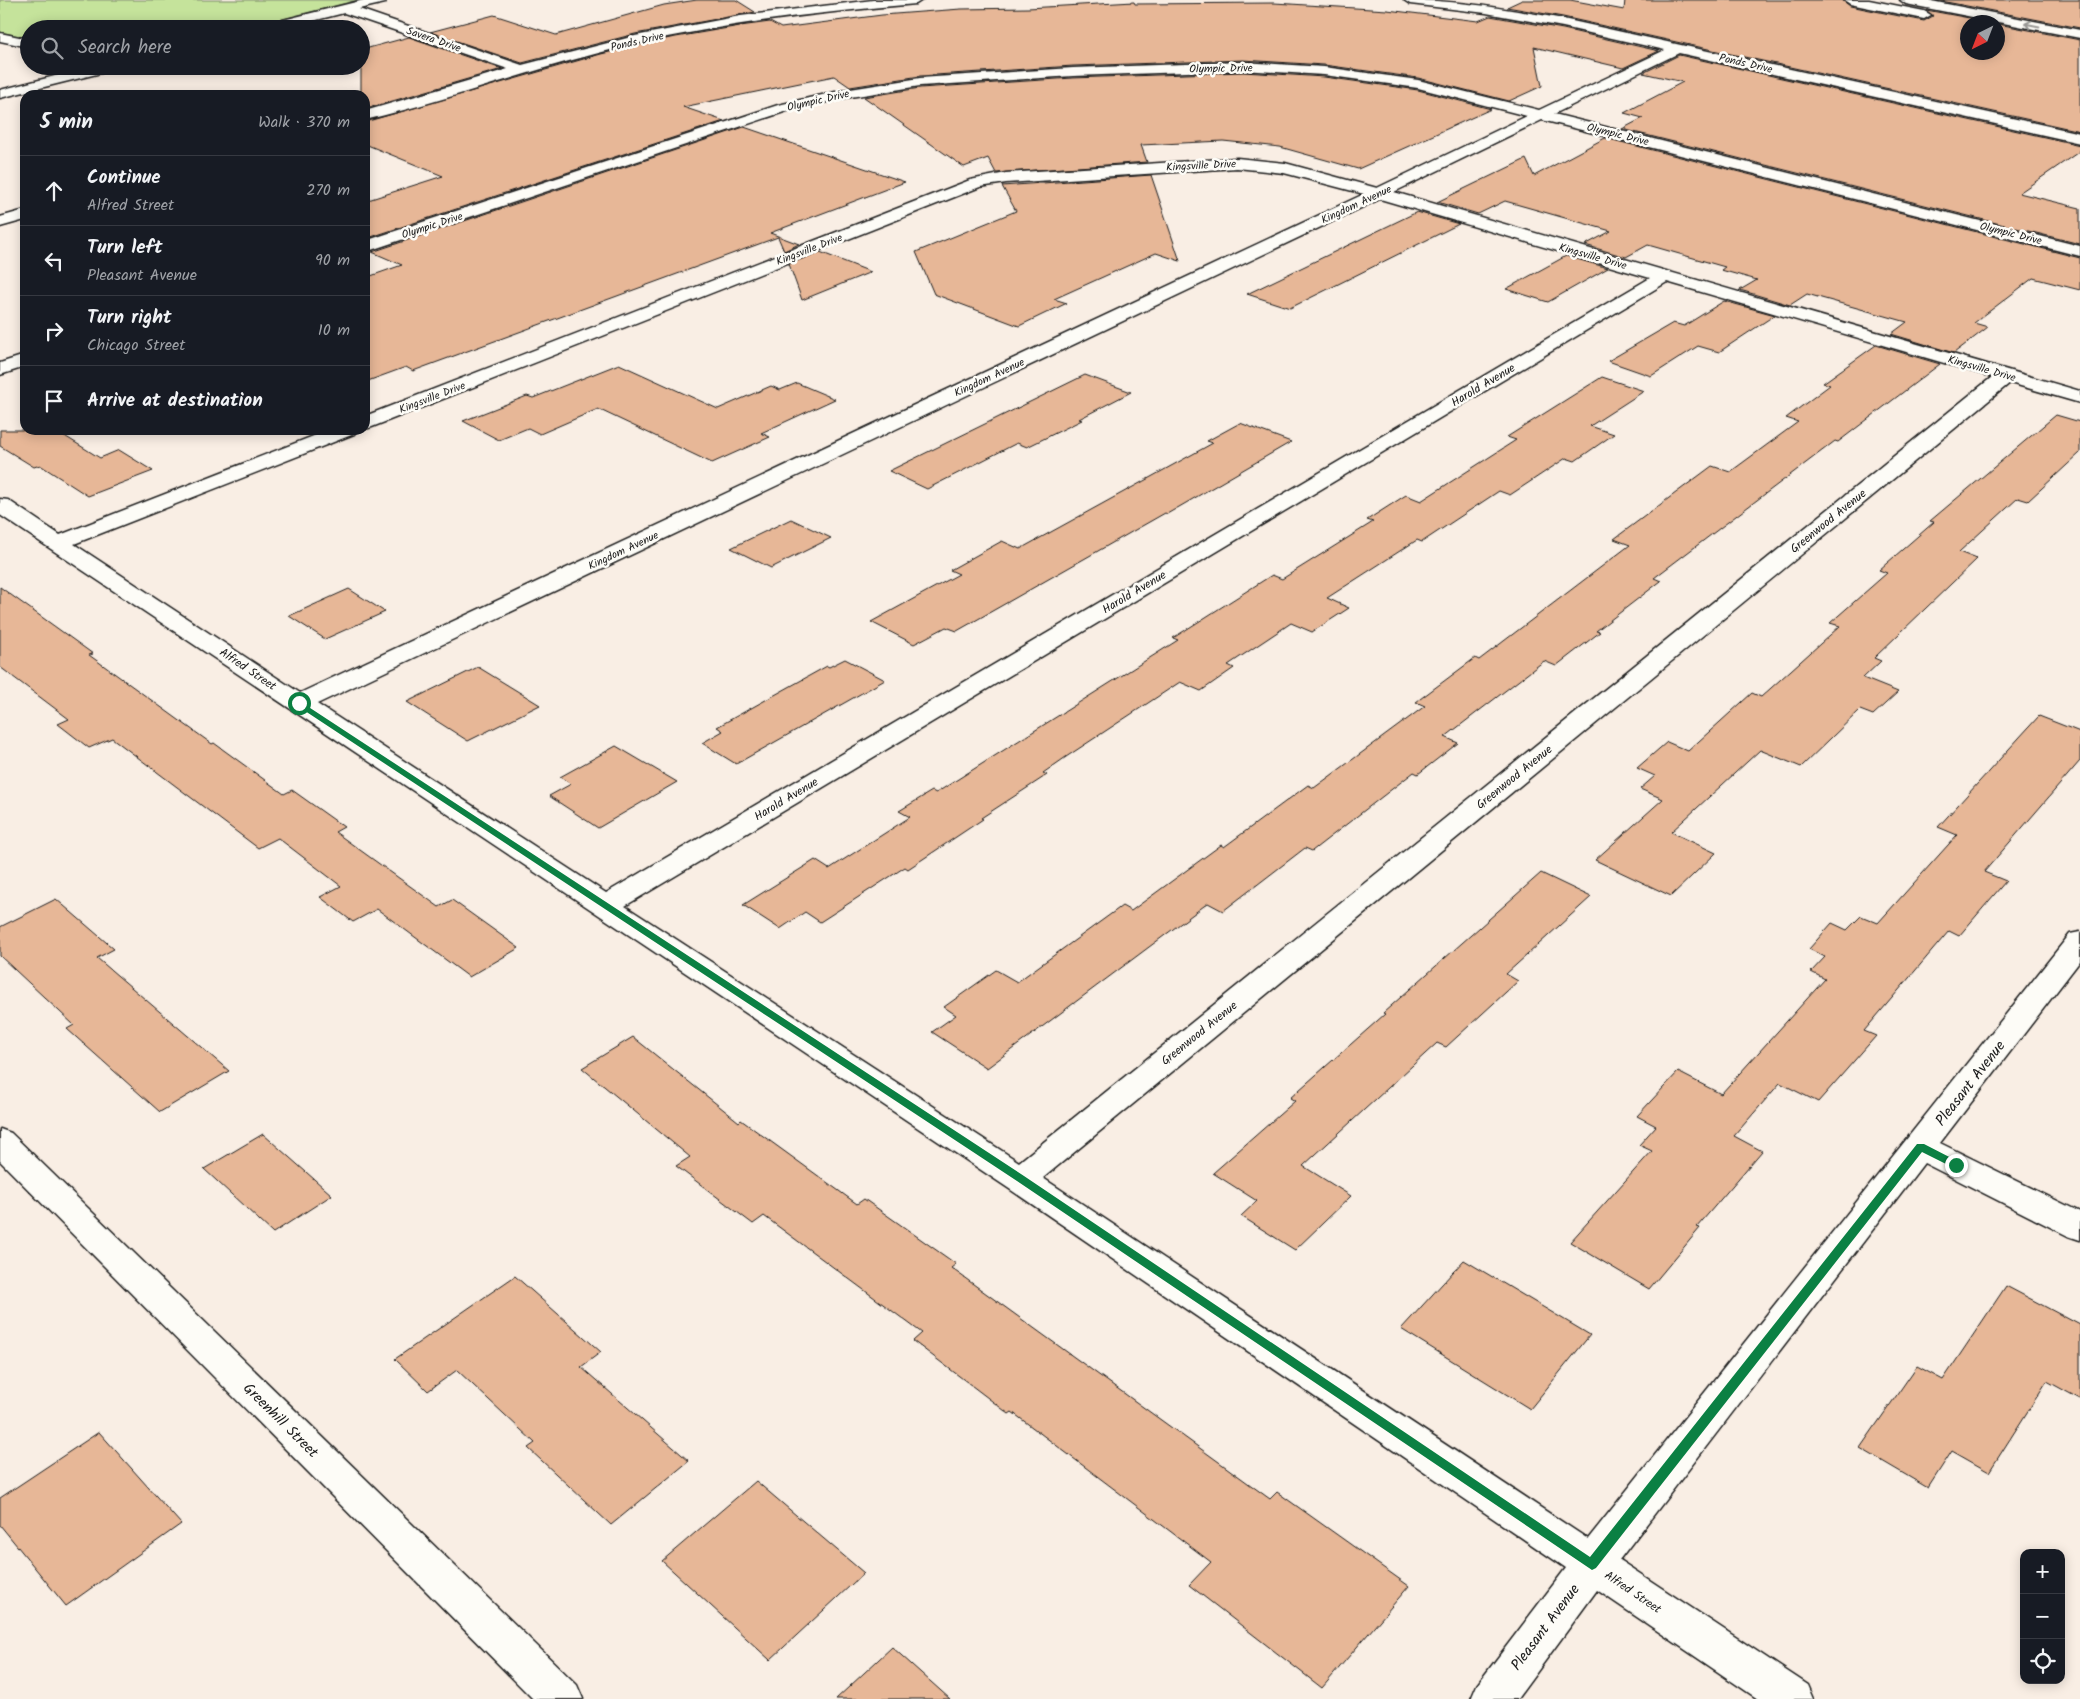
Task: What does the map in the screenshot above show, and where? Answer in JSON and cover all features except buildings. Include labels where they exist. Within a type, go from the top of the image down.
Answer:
[{"type":"street","points":[[300,20],[380,0]]},
{"type":"street","name":"Ponds Drive","points":[[370,115],[635,40],[738,20],[824,8],[916,0]]},
{"type":"street","name":"Ponds Drive","points":[[1410,0],[1486,9],[1553,21],[2080,138]]},
{"type":"street","points":[[1850,0],[1960,22]]},
{"type":"street","points":[[1906,0],[2080,34]]},
{"type":"street","name":"Savera Drive","points":[[345,9],[523,70]]},
{"type":"street","points":[[2005,31],[2080,46]]},
{"type":"street","points":[[0,37],[20,41]]},
{"type":"street","name":"Kingdom Avenue","points":[[299,703],[1379,193],[1678,48]]},
{"type":"street","name":"Olympic Drive","points":[[370,245],[783,108],[844,94],[920,82],[1073,72],[1243,66],[1324,71],[1418,84],[2080,251]]},
{"type":"street","points":[[0,94],[75,75]]},
{"type":"street","name":"Kingsville Drive","points":[[370,421],[976,184],[1006,178],[1237,163],[1285,168],[1379,193],[2080,397]]},
{"type":"street","points":[[0,222],[20,216]]},
{"type":"street","name":"Harold Avenue","points":[[605,906],[1664,277]]},
{"type":"street","points":[[0,369],[20,363]]},
{"type":"street","name":"Greenwood Avenue","points":[[1020,1178],[2007,375]]},
{"type":"street","points":[[58,543],[334,435]]},
{"type":"street","name":"Alfred Street","points":[[0,505],[605,906],[1020,1178],[1793,1699]]},
{"type":"street","name":"Pleasant Avenue","points":[[1492,1699],[1592,1564],[2080,941]]},
{"type":"street","name":"Greenhill Street","points":[[0,1140],[562,1699]]},
{"type":"street","points":[[1920,1147],[2080,1226]]},
{"type":"green space","points":[[0,0],[358,0],[278,20],[20,20],[20,36],[0,32]]},
{"type":"route","points":[[299,703],[1020,1178],[1592,1564],[1920,1147],[1956,1165]]}]
